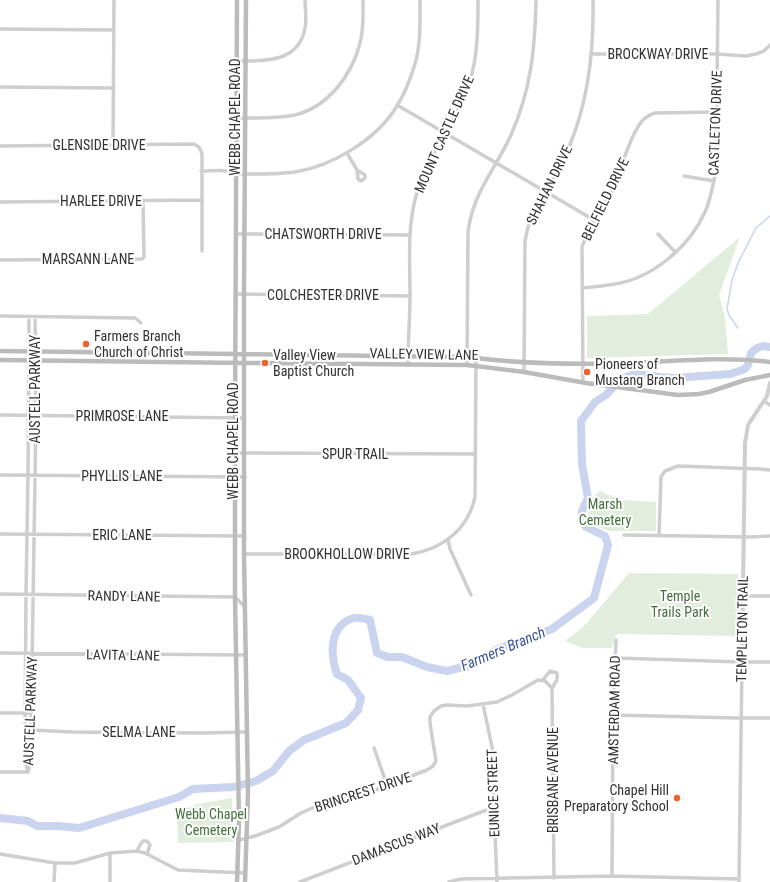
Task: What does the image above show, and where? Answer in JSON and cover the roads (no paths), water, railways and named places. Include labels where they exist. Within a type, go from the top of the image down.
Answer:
[{"type":"main road","name":"WEBB CHAPEL ROAD","points":[[237,0],[235,363],[235,597],[239,795],[237,882]]},
{"type":"main road","name":"WEBB CHAPEL ROAD","points":[[245,882],[248,793],[244,606],[246,0]]},
{"type":"main road","points":[[237,36],[246,36]]},
{"type":"main road","name":"VALLEY VIEW LANE","points":[[0,351],[467,357],[524,363],[582,364],[742,359],[770,362]]},
{"type":"main road","points":[[164,354],[164,362]]},
{"type":"main road","name":"VALLEY VIEW LANE","points":[[0,360],[244,364],[467,365],[678,395],[700,394],[721,389],[745,380],[770,375]]},
{"type":"street","points":[[113,144],[114,0]]},
{"type":"street","points":[[237,61],[276,60],[285,57],[298,45],[303,36],[305,28],[305,0]]},
{"type":"street","points":[[237,118],[280,117],[304,112],[315,106],[337,89],[351,67],[361,42],[363,0]]},
{"type":"street","points":[[202,251],[201,171],[229,171],[237,174],[278,174],[305,170],[330,162],[347,154],[373,133],[397,106],[415,64],[420,30],[420,0]]},
{"type":"street","name":"MOUNT CASTLE DRIVE","points":[[408,365],[410,296],[409,235],[412,209],[424,172],[446,133],[462,99],[473,69],[477,50],[478,0]]},
{"type":"street","points":[[467,365],[469,222],[474,204],[518,119],[531,70],[534,47],[536,0]]},
{"type":"street","name":"SHAHAN DRIVE","points":[[524,372],[525,241],[528,227],[569,147],[579,118],[586,92],[592,54],[593,0]]},
{"type":"street","name":"CASTLETON DRIVE","points":[[582,288],[616,284],[638,277],[661,263],[675,252],[691,235],[700,221],[710,196],[716,170],[718,0]]},
{"type":"street","points":[[0,29],[114,30]]},
{"type":"street","name":"BROCKWAY DRIVE","points":[[592,54],[717,54],[746,56],[764,51],[770,45]]},
{"type":"street","points":[[0,87],[114,88]]},
{"type":"street","points":[[397,106],[594,220]]},
{"type":"street","name":"BELFIELD DRIVE","points":[[583,382],[582,247],[585,236],[609,196],[635,132],[642,120],[648,115],[655,113],[716,112]]},
{"type":"street","name":"GLENSIDE DRIVE","points":[[0,146],[194,144],[200,148],[202,154],[201,171]]},
{"type":"street","points":[[347,154],[358,170]]},
{"type":"street","points":[[684,176],[714,181]]},
{"type":"street","name":"HARLEE DRIVE","points":[[0,202],[201,200]]},
{"type":"street","name":"MARSANN LANE","points":[[0,260],[142,259],[144,257],[143,201]]},
{"type":"street","name":"CHATSWORTH DRIVE","points":[[236,234],[409,235]]},
{"type":"street","points":[[658,234],[675,252]]},
{"type":"street","name":"COLCHESTER DRIVE","points":[[236,294],[410,296]]},
{"type":"street","points":[[0,316],[135,318],[140,323]]},
{"type":"street","name":"AUSTELL PARKWAY","points":[[28,772],[30,762],[31,730],[36,415],[36,360],[32,351],[29,317]]},
{"type":"street","name":"AUSTELL PARKWAY","points":[[28,772],[25,761],[25,653],[29,360],[32,351],[35,317]]},
{"type":"street","name":"BROOKHOLLOW DRIVE","points":[[244,554],[411,554],[431,550],[448,540],[462,526],[474,505],[476,490],[476,358]]},
{"type":"street","name":"TEMPLETON TRAIL","points":[[739,880],[744,469],[746,433],[748,425],[767,396],[770,383]]},
{"type":"street","points":[[764,401],[770,405]]},
{"type":"street","name":"PRIMROSE LANE","points":[[0,415],[244,418]]},
{"type":"street","name":"SPUR TRAIL","points":[[235,453],[475,454]]},
{"type":"street","points":[[659,536],[661,477],[666,471],[678,466],[770,470]]},
{"type":"street","name":"PHYLLIS LANE","points":[[0,475],[244,477]]},
{"type":"street","name":"ERIC LANE","points":[[0,534],[244,536]]},
{"type":"street","points":[[624,535],[770,536]]},
{"type":"street","points":[[448,540],[450,549],[471,595]]},
{"type":"street","name":"RANDY LANE","points":[[0,594],[235,597]]},
{"type":"street","points":[[743,596],[770,596]]},
{"type":"street","points":[[235,597],[244,606]]},
{"type":"street","name":"AMSTERDAM ROAD","points":[[612,876],[613,715],[614,658],[616,640]]},
{"type":"street","name":"LAVITA LANE","points":[[0,653],[245,655]]},
{"type":"street","points":[[614,658],[770,662]]},
{"type":"street","name":"BRISBANE AVENUE","points":[[542,681],[550,671],[554,671],[556,673],[557,680],[552,688],[554,878]]},
{"type":"street","name":"BRINCREST DRIVE","points":[[238,840],[279,828],[301,813],[317,806],[362,795],[427,770],[433,766],[436,761],[430,724],[430,717],[434,711],[441,706],[447,705],[467,706],[496,702],[512,695],[534,681],[542,681]]},
{"type":"street","points":[[542,681],[552,688]]},
{"type":"street","name":"EUNICE STREET","points":[[483,704],[492,747],[494,765],[497,880]]},
{"type":"street","points":[[0,713],[31,713]]},
{"type":"street","points":[[613,715],[770,718]]},
{"type":"street","name":"SELMA LANE","points":[[31,730],[72,732],[246,732]]},
{"type":"street","points":[[374,748],[387,785]]},
{"type":"street","points":[[0,772],[28,772]]},
{"type":"street","name":"DAMASCUS WAY","points":[[300,882],[480,812],[494,808]]},
{"type":"street","points":[[137,851],[143,841],[147,841],[150,845],[146,854]]},
{"type":"street","points":[[0,854],[55,863],[75,863],[110,853],[137,851],[178,870],[245,873]]},
{"type":"street","points":[[110,853],[110,882]]},
{"type":"street","points":[[54,882],[55,863]]},
{"type":"street","points":[[449,882],[461,880],[612,876],[739,880]]},
{"type":"waterway","points":[[738,328],[729,315],[727,309],[732,280],[738,263],[756,228],[770,216]]},
{"type":"waterway","name":"Farmers Branch","points":[[0,818],[28,821],[37,826],[79,828],[179,797],[193,789],[233,787],[256,781],[273,771],[289,751],[304,740],[346,723],[358,710],[361,698],[348,680],[337,674],[333,658],[336,634],[340,627],[354,618],[370,620],[377,653],[388,657],[402,657],[427,667],[447,671],[471,665],[498,649],[552,629],[594,598],[608,545],[605,536],[586,527],[582,522],[582,511],[588,498],[582,464],[581,421],[595,402],[606,395],[617,383],[626,377],[635,374],[674,378],[730,374],[745,369],[748,365],[751,353],[757,348],[763,346],[770,347]]},
{"type":"place","name":"Farmers Branch Church of Christ","points":[[86,344]]},
{"type":"place","name":"Valley View Baptist Church","points":[[265,363]]},
{"type":"place","name":"Pioneers of Mustang Branch","points":[[587,372]]},
{"type":"place","name":"Chapel Hill Preparatory School","points":[[677,798]]},
{"type":"park label","name":"Marsh Cemetery","points":[[605,512]]},
{"type":"park label","name":"Temple Trails Park","points":[[680,604]]},
{"type":"park label","name":"Webb Chapel Cemetery","points":[[211,822]]}]
